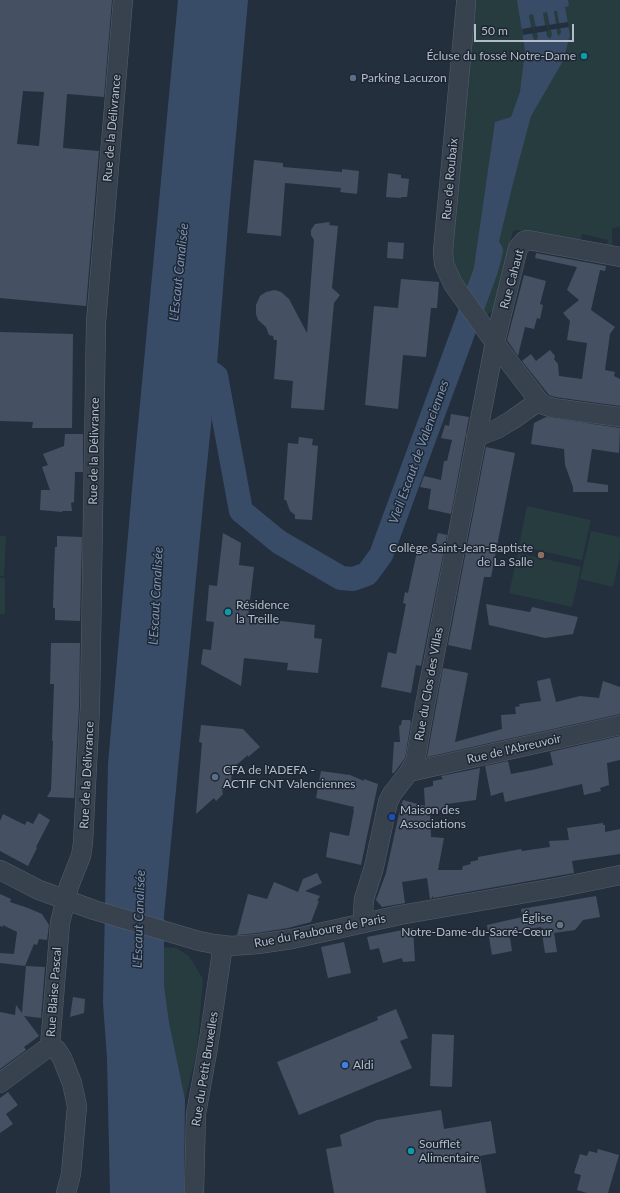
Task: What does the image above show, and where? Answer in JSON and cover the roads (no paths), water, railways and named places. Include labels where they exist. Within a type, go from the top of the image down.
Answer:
[{"type":"street","name":"Rue de la Délivrance","points":[[65,900],[81,856],[84,843],[90,707],[96,322],[123,0]]},
{"type":"street","name":"Rue de Roubaix","points":[[466,0],[443,258],[446,270],[453,284],[490,335]]},
{"type":"street","name":"Rue Cahaut","points":[[490,335],[518,248],[524,241],[528,240],[620,257]]},
{"type":"street","points":[[490,335],[539,401],[544,405],[553,408],[620,417]]},
{"type":"street","name":"Rue du Clos des Villas","points":[[364,923],[364,899],[374,867],[388,802],[392,794],[409,772],[416,758],[424,705],[476,437],[490,335]]},
{"type":"street","points":[[476,437],[497,429],[539,401]]},
{"type":"street","name":"Rue de l'Abreuvoir","points":[[409,772],[620,725]]},
{"type":"street","name":"Rue du Faubourg de Paris","points":[[0,870],[39,890],[94,910],[199,941],[223,945],[253,945],[277,942],[416,912],[561,887],[620,875]]},
{"type":"street","name":"Rue Blaise Pascal","points":[[0,1083],[50,1046],[59,931],[65,900]]},
{"type":"street","name":"Rue du Petit Bruxelles","points":[[194,1193],[196,1114],[208,1047],[223,945]]},
{"type":"street","points":[[50,1046],[57,1050],[62,1058],[72,1083],[77,1106],[71,1174],[66,1193]]},
{"type":"water","name":"L'Escaut Canalisée","points":[[178,0],[248,0],[216,376],[164,916],[164,985],[169,1022],[185,1099],[184,1193],[110,1193],[107,1058],[103,1003],[108,764]]},
{"type":"water","points":[[517,0],[568,0],[569,6],[565,7],[570,35],[563,61],[531,116],[493,267],[473,296],[471,292],[475,284],[473,274],[495,122],[511,117],[520,92],[525,50]],"holes":[[[554,11],[557,11],[561,32],[559,36],[557,33]],[[547,12],[552,35],[550,39],[547,36],[543,13]],[[533,14],[538,37],[536,41],[533,38],[529,15]]]},
{"type":"waterway","name":"Vieil Escaut de Valenciennes","points":[[190,358],[216,376],[241,511],[279,542],[341,578],[353,579],[367,574],[381,555],[486,270],[491,251]]},
{"type":"place","name":"Écluse du fossé Notre-Dame","points":[[584,56]]},
{"type":"place","name":"Parking Lacuzon","points":[[353,78]]},
{"type":"place","name":"Collège Saint-Jean-Baptiste de La Salle","points":[[541,555]]},
{"type":"place","name":"Résidence la Treille","points":[[228,612]]},
{"type":"place","name":"CFA de l'ADEFA - ACTIF CNT Valenciennes","points":[[215,777]]},
{"type":"place","name":"Maison des Associations","points":[[392,817]]},
{"type":"place","name":"Église Notre-Dame-du-Sacré-Cœur","points":[[560,925]]},
{"type":"place","name":"Aldi","points":[[345,1065]]},
{"type":"place","name":"Soufflet Alimentaire","points":[[411,1151]]}]
